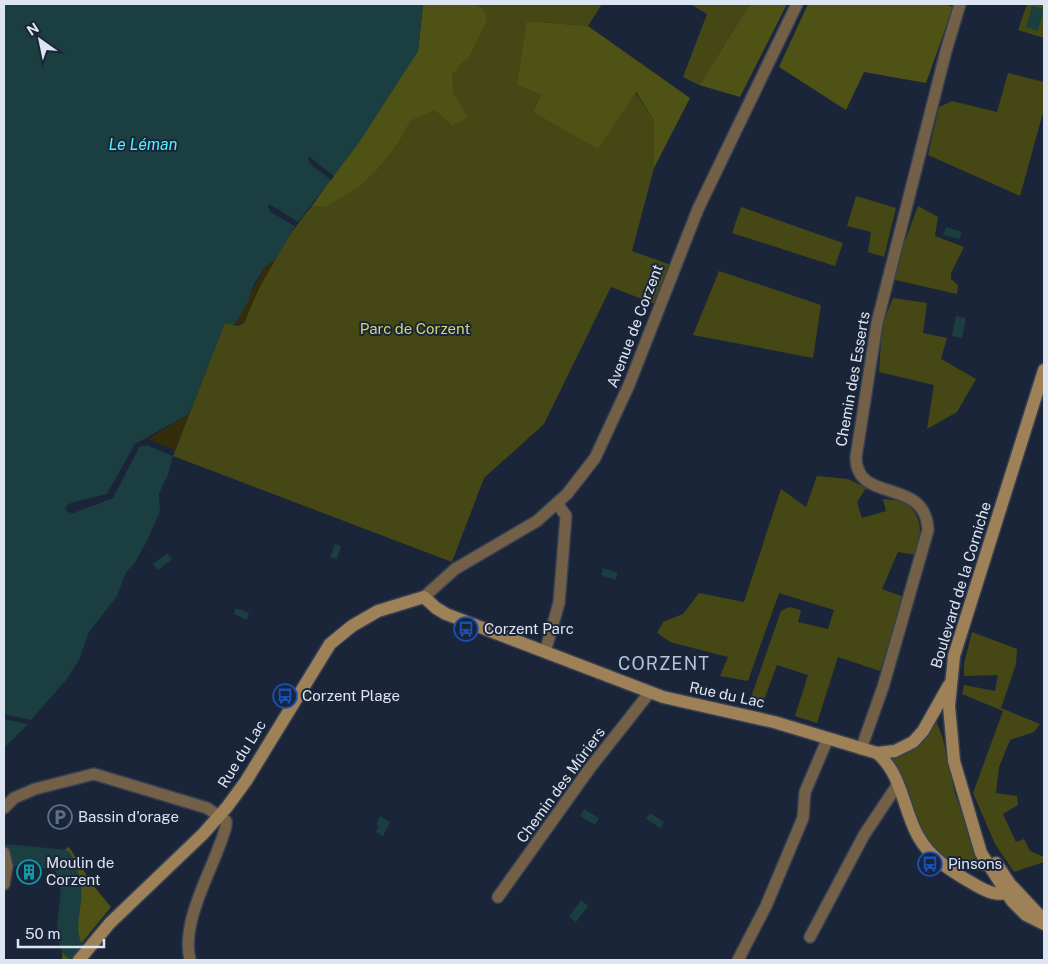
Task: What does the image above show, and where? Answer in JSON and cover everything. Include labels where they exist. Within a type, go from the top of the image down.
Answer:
[{"type":"street","name":"Avenue de Corzent","points":[[424,597],[455,569],[522,531],[557,503],[580,479],[601,448],[646,343],[667,283],[698,209],[797,4]]},
{"type":"street","name":"Chemin des Esserts","points":[[861,748],[884,687],[928,530],[928,519],[919,504],[912,498],[868,483],[859,473],[856,457],[879,314],[960,4]]},
{"type":"street","name":"Boulevard de la Corniche","points":[[1044,370],[954,656],[949,685],[951,747],[968,813],[981,853],[1026,915],[1044,924]]},
{"type":"street","points":[[545,652],[558,607],[565,529],[566,514],[557,503]]},
{"type":"street","name":"Rue du Lac","points":[[79,960],[118,915],[220,815],[246,781],[330,644],[352,626],[378,611],[424,597],[440,612],[650,692],[699,707],[774,722],[877,753],[895,751],[913,742],[922,731],[949,685]]},
{"type":"street","name":"Chemin des Mûriers","points":[[498,897],[596,761],[650,692]]},
{"type":"street","points":[[738,960],[766,906],[803,818],[805,792],[828,738]]},
{"type":"street","points":[[877,753],[885,761],[898,784],[914,828],[923,844],[950,870],[984,890],[994,894],[1006,886]]},
{"type":"street","points":[[4,808],[14,798],[25,793],[79,776],[102,775],[207,808],[220,815],[226,821],[226,826],[202,885],[194,914],[188,952],[190,960]]},
{"type":"street","points":[[810,937],[864,835],[898,784]]},
{"type":"street","points":[[4,884],[6,871],[5,855]]},
{"type":"street","name":"Boulevard de la Corniche","points":[[1006,886],[1044,920]]},
{"type":"green space","points":[[423,4],[473,4],[483,8],[487,19],[470,56],[452,74],[453,93],[468,118],[452,125],[435,110],[410,121],[398,143],[375,172],[358,187],[327,206],[312,206],[358,144],[418,51]]},
{"type":"green space","name":"Parc de Corzent","points":[[473,4],[602,4],[588,26],[527,21],[541,94],[533,112],[635,92],[654,121],[654,168],[632,251],[671,265],[655,304],[611,287],[544,424],[484,478],[452,562],[173,456],[225,322],[237,326],[244,323],[265,276],[282,247],[418,51],[460,66],[470,56],[483,8]]},
{"type":"green space","points":[[690,4],[750,4],[699,85],[683,77],[707,14]]},
{"type":"green space","points":[[750,4],[787,4],[740,97],[699,85]]},
{"type":"green space","points":[[808,4],[944,4],[953,7],[926,83],[864,72],[846,110],[779,67]]},
{"type":"green space","points":[[1027,4],[1044,4],[1044,38],[1018,30]]},
{"type":"green space","points":[[527,21],[588,26],[690,98],[654,168],[654,121],[636,92],[598,149],[533,112],[541,94],[517,85]]},
{"type":"green space","points":[[1008,73],[1044,82],[1044,109],[1020,196],[928,155],[939,107],[952,101],[997,112]]},
{"type":"green space","points":[[856,196],[896,208],[884,257],[868,252],[871,232],[847,226]]},
{"type":"green space","points":[[918,206],[938,217],[935,236],[964,247],[951,273],[951,279],[958,285],[957,294],[891,279]]},
{"type":"green space","points":[[741,207],[843,243],[835,266],[732,233]]},
{"type":"green space","points":[[719,271],[821,305],[813,358],[693,335]]},
{"type":"green space","points":[[893,298],[927,303],[923,333],[947,338],[941,359],[976,379],[957,412],[927,429],[934,385],[879,372],[882,325]]},
{"type":"green space","points":[[817,476],[848,479],[866,488],[857,502],[862,518],[886,511],[883,499],[906,501],[916,514],[920,532],[916,555],[898,552],[882,589],[904,597],[880,671],[838,657],[817,723],[795,716],[808,675],[777,665],[761,708],[748,706],[781,611],[789,607],[801,610],[798,622],[828,629],[834,610],[779,593],[748,681],[720,676],[728,657],[670,642],[657,633],[663,622],[683,614],[699,593],[744,602],[781,489],[806,507]]},
{"type":"green space","points":[[972,632],[1017,649],[1016,664],[1001,708],[1040,724],[1034,732],[1010,740],[999,767],[996,793],[1017,796],[1018,805],[1003,814],[1016,842],[1024,839],[1030,851],[1044,857],[1044,862],[1014,872],[995,844],[973,793],[1003,711],[962,694],[964,685],[995,691],[998,675],[964,676],[964,664]]},
{"type":"green space","points":[[936,720],[943,739],[955,794],[985,872],[966,868],[940,856],[922,833],[910,797],[890,758],[898,757],[912,750],[923,739]]},
{"type":"green space","points":[[69,847],[92,884],[111,907],[68,960],[62,960],[66,898],[61,870],[8,861],[5,848],[55,855]]},
{"type":"sand","points":[[276,259],[259,288],[244,323],[234,325],[265,267]]},
{"type":"sand","points":[[189,414],[175,450],[148,439]]},
{"type":"water","name":"Le Léman","points":[[4,4],[423,4],[418,51],[358,144],[298,222],[269,204],[271,212],[295,226],[276,259],[265,267],[254,284],[248,302],[234,325],[225,323],[189,414],[135,444],[107,494],[71,503],[65,509],[73,513],[113,498],[139,447],[147,445],[173,456],[168,475],[159,493],[160,511],[147,541],[134,564],[126,572],[117,596],[89,632],[79,660],[66,680],[31,720],[4,714]]},
{"type":"water","points":[[1032,6],[1044,9],[1038,31],[1026,27]]},
{"type":"water","points":[[946,227],[962,232],[959,239],[943,235]]},
{"type":"water","points":[[956,316],[966,318],[962,338],[952,336]]},
{"type":"water","points":[[335,544],[341,546],[337,559],[330,557]]},
{"type":"water","points":[[167,553],[172,559],[158,570],[153,564]]},
{"type":"water","points":[[603,568],[618,573],[615,580],[601,575]]},
{"type":"water","points":[[236,608],[249,613],[247,620],[234,614]]},
{"type":"water","points":[[4,719],[28,724],[4,748]]},
{"type":"water","points":[[584,809],[599,818],[595,825],[580,816]]},
{"type":"water","points":[[650,813],[664,822],[661,828],[646,819]]},
{"type":"water","points":[[380,816],[390,822],[383,836],[376,832],[379,826],[376,824]]},
{"type":"water","points":[[581,900],[588,906],[576,922],[569,917]]},
{"type":"pier","points":[[308,156],[334,176],[331,180],[309,163]]},
{"type":"pier","points":[[269,204],[298,222],[295,226],[271,212],[268,207]]},
{"type":"pier","points":[[148,439],[151,440],[138,445],[147,443],[174,454],[173,456],[147,445],[139,447],[113,498],[73,513],[67,512],[67,505],[71,503],[107,494],[135,444]],"holes":[[[138,445],[111,496],[69,510],[71,505],[109,495]]]},
{"type":"waterway","points":[[9,855],[62,860],[70,885],[68,936],[73,949]]},
{"type":"place","name":"Corzent Parc","points":[[466,629]]},
{"type":"place","name":"Corzent Plage","points":[[285,696]]},
{"type":"place","name":"Bassin d'orage","points":[[60,817]]},
{"type":"place","name":"Pinsons","points":[[930,864]]},
{"type":"place","name":"Moulin de Corzent","points":[[29,872]]},
{"type":"district","name":"CORZENT","points":[[664,664]]}]
